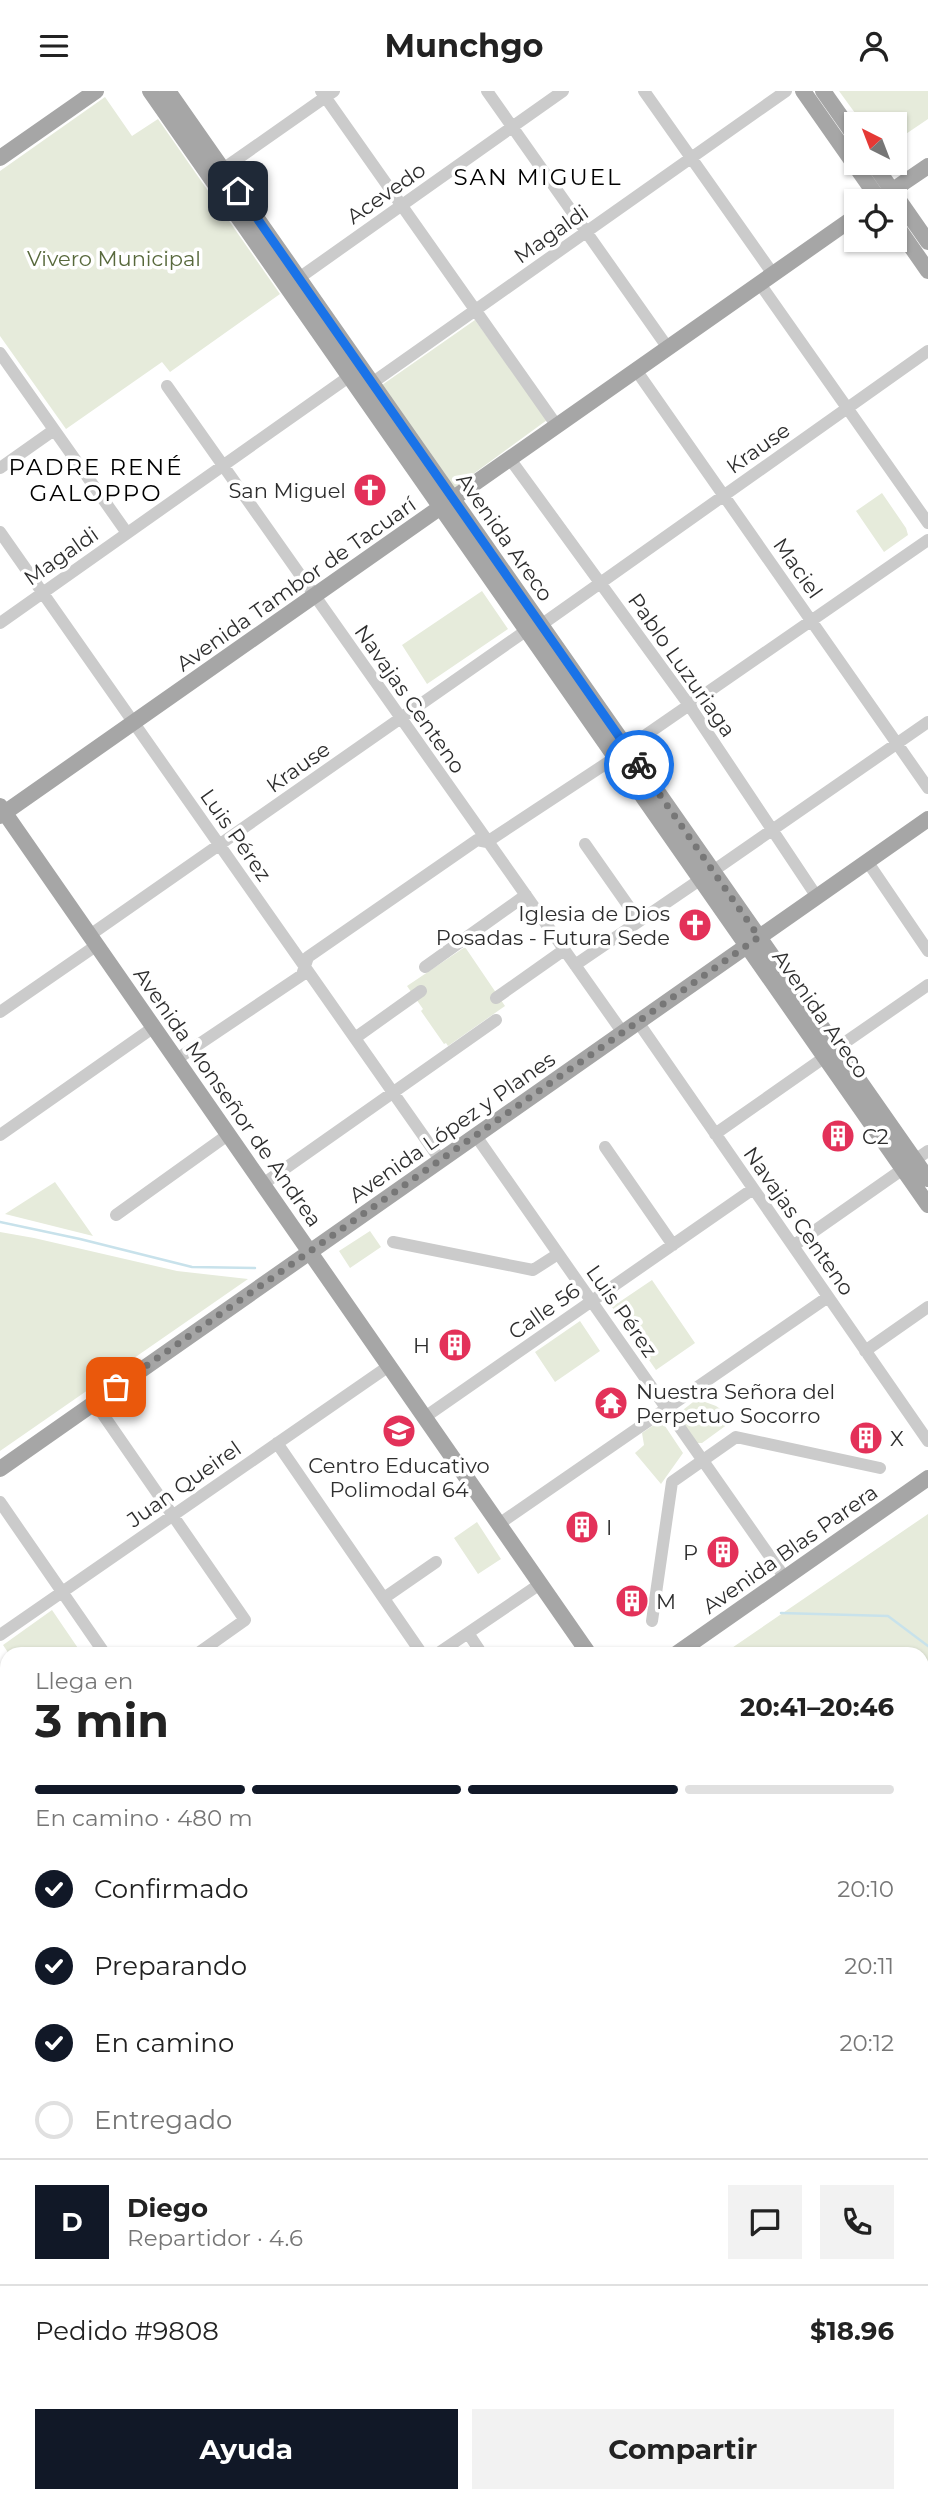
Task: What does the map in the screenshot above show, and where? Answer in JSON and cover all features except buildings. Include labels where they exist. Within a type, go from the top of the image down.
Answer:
[{"type":"main road","points":[[0,158],[96,91]]},
{"type":"main road","name":"Avenida Areco","points":[[150,91],[350,376],[447,503],[831,1053],[928,1179]]},
{"type":"main road","name":"Avenida Areco","points":[[168,91],[372,383],[447,503]]},
{"type":"main road","points":[[803,91],[875,189]]},
{"type":"main road","points":[[823,91],[844,121]]},
{"type":"main road","points":[[895,189],[928,166]]},
{"type":"main road","points":[[907,222],[928,242]]},
{"type":"main road","name":"Avenida Tambor de Tacuarí","points":[[2,812],[315,597],[844,224]]},
{"type":"main road","points":[[907,241],[928,271]]},
{"type":"main road","name":"Avenida Monseñor de Andrea","points":[[2,812],[177,1059],[584,1647]]},
{"type":"main road","name":"Avenida López y Planes","points":[[0,1469],[928,819]]},
{"type":"main road","name":"Avenida Areco","points":[[915,1160],[928,1205]]},
{"type":"main road","name":"Avenida Blas Parera","points":[[686,1647],[928,1478]]},
{"type":"street","points":[[487,91],[668,348]]},
{"type":"street","name":"Acevedo","points":[[299,278],[564,91]]},
{"type":"street","points":[[644,91],[691,158],[847,408],[928,523]]},
{"type":"street","name":"Magaldi","points":[[372,383],[786,91]]},
{"type":"street","points":[[223,169],[327,93],[557,426]]},
{"type":"street","name":"Krause","points":[[0,1013],[220,845],[400,718],[601,583],[928,351]]},
{"type":"street","points":[[0,353],[127,533]]},
{"type":"street","name":"Maciel","points":[[636,370],[928,788]]},
{"type":"street","name":"Magaldi","points":[[0,623],[350,376]]},
{"type":"street","name":"Navajas Centeno","points":[[167,386],[622,1033]]},
{"type":"street","points":[[0,468],[54,430]]},
{"type":"street","name":"Pablo Luzuriaga","points":[[510,459],[690,705],[817,897]]},
{"type":"street","name":"Luis Pérez","points":[[0,532],[441,1161]]},
{"type":"street","points":[[177,1059],[302,975],[308,957],[477,840],[487,842],[622,753],[928,540]]},
{"type":"street","points":[[575,965],[928,722]]},
{"type":"street","points":[[585,844],[639,921]]},
{"type":"street","points":[[867,862],[928,951]]},
{"type":"street","points":[[425,967],[526,895]]},
{"type":"street","points":[[496,998],[564,950]]},
{"type":"street","points":[[715,1134],[928,985]]},
{"type":"street","points":[[355,1038],[421,991]]},
{"type":"street","points":[[263,1184],[496,1020]]},
{"type":"street","name":"Navajas Centeno","points":[[638,1022],[928,1441]]},
{"type":"street","points":[[0,1135],[154,1027]]},
{"type":"street","points":[[116,1215],[229,1134]]},
{"type":"street","name":"Luis Pérez","points":[[476,1136],[785,1578]]},
{"type":"street","points":[[605,1147],[673,1245]]},
{"type":"street","points":[[793,1246],[915,1160]]},
{"type":"street","name":"Calle 56","points":[[425,1417],[753,1189]]},
{"type":"street","points":[[393,1241],[533,1270],[558,1254]]},
{"type":"street","points":[[499,1524],[828,1297]]},
{"type":"street","points":[[865,1351],[928,1307]]},
{"type":"street","name":"Juan Queirel","points":[[0,1635],[389,1366]]},
{"type":"street","points":[[95,1402],[245,1620],[207,1647]]},
{"type":"street","points":[[652,1621],[672,1482],[702,1459],[736,1437],[880,1468]]},
{"type":"street","points":[[277,1443],[417,1647]]},
{"type":"street","points":[[0,1502],[100,1647]]},
{"type":"street","points":[[384,1598],[436,1563]]},
{"type":"street","points":[[447,1647],[540,1584]]},
{"type":"street","points":[[468,1633],[477,1647]]},
{"type":"green space","points":[[839,91],[928,91],[928,119],[907,133],[907,112],[854,112]]},
{"type":"green space","name":"Vivero Municipal","points":[[105,97],[132,136],[158,119],[280,294],[170,372],[162,362],[66,429],[0,336],[0,171]]},
{"type":"green space","points":[[475,320],[547,420],[454,488],[382,385]]},
{"type":"green space","points":[[882,493],[908,535],[884,552],[856,511]]},
{"type":"green space","points":[[482,591],[508,629],[427,684],[402,645]]},
{"type":"green space","points":[[465,947],[505,1006],[448,1046],[421,1011],[423,1009],[407,986]]},
{"type":"green space","points":[[55,1182],[93,1236],[5,1214]]},
{"type":"green space","points":[[370,1231],[381,1247],[350,1268],[339,1251]]},
{"type":"green space","points":[[0,1232],[177,1271],[248,1279],[0,1451]]},
{"type":"green space","points":[[652,1280],[695,1343],[656,1370],[612,1307]]},
{"type":"green space","points":[[580,1321],[600,1351],[555,1382],[535,1352]]},
{"type":"green space","points":[[697,1399],[726,1413],[728,1424],[702,1443],[697,1443],[677,1418],[679,1413]]},
{"type":"green space","points":[[661,1420],[683,1453],[661,1484],[635,1453],[644,1445],[642,1433]]},
{"type":"green space","points":[[928,1514],[928,1647],[733,1647]]},
{"type":"green space","points":[[477,1522],[501,1559],[478,1574],[454,1538]]},
{"type":"green space","points":[[52,1610],[77,1647],[4,1647],[3,1645]]},
{"type":"waterway","points":[[0,1222],[192,1267],[255,1268]]},
{"type":"waterway","points":[[781,1613],[888,1616],[928,1646]]},
{"type":"way so far","points":[[116,1387],[759,937],[639,765]]},
{"type":"place","name":"San Miguel","points":[[370,490]]},
{"type":"place","name":"Iglesia de Dios Posadas - Futura Sede","points":[[695,925]]},
{"type":"place","name":"C2","points":[[838,1136]]},
{"type":"place","name":"H","points":[[455,1345]]},
{"type":"place","name":"Nuestra Señora del Perpetuo Socorro","points":[[611,1403]]},
{"type":"place","name":"Centro Educativo Polimodal 64","points":[[399,1431]]},
{"type":"place","name":"X","points":[[866,1438]]},
{"type":"place","name":"I","points":[[582,1527]]},
{"type":"place","name":"P","points":[[723,1552]]},
{"type":"place","name":"M","points":[[632,1601]]},
{"type":"district","name":"SAN MIGUEL","points":[[538,177]]},
{"type":"district","name":"PADRE RENÉ GALOPPO","points":[[96,480]]},
{"type":"route","points":[[238,191],[639,765]]}]
